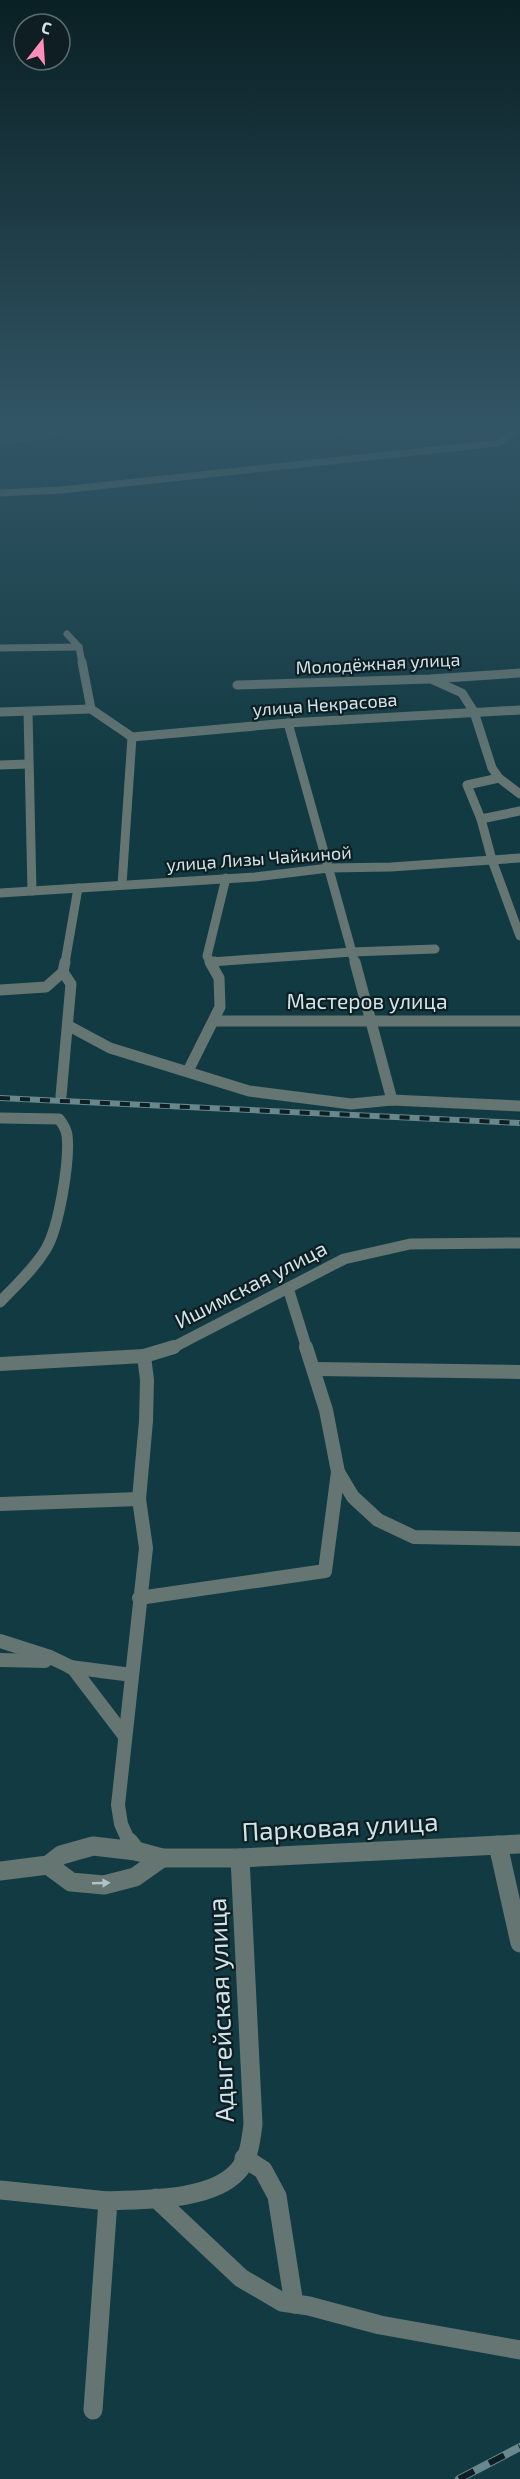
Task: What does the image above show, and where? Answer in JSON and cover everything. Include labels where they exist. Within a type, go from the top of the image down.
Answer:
[{"type":"street","points":[[67,634],[79,646],[91,709]]},
{"type":"street","points":[[0,648],[79,646]]},
{"type":"street","name":"Молодёжная улица","points":[[237,684],[430,679],[476,674],[520,673]]},
{"type":"street","points":[[462,693],[476,674]]},
{"type":"street","points":[[430,679],[462,693],[474,712],[492,768],[499,778],[520,794]]},
{"type":"street","points":[[0,712],[91,709],[132,737],[122,885]]},
{"type":"street","name":"улица Некрасова","points":[[132,737],[288,723],[520,710]]},
{"type":"street","points":[[28,712],[32,891]]},
{"type":"street","points":[[288,723],[321,830],[329,868],[373,1021],[392,1100]]},
{"type":"street","points":[[0,765],[28,764]]},
{"type":"street","points":[[499,778],[467,785],[481,819],[492,860],[520,936]]},
{"type":"street","points":[[481,819],[520,811]]},
{"type":"street","name":"улица Лизы Чайкиной","points":[[0,893],[286,874],[329,868],[520,858]]},
{"type":"street","points":[[189,1071],[220,1007],[219,978],[207,956],[226,878]]},
{"type":"street","points":[[0,990],[46,987],[63,972],[78,888]]},
{"type":"street","points":[[211,962],[352,952],[435,949]]},
{"type":"street","points":[[61,1096],[71,984],[63,972]]},
{"type":"street","name":"Мастеров улица","points":[[214,1021],[520,1021]]},
{"type":"street","points":[[69,1026],[110,1048],[249,1091],[351,1104],[392,1100],[520,1106]]},
{"type":"street","points":[[0,1118],[59,1119],[65,1124],[68,1137],[51,1241],[30,1270],[0,1302]]},
{"type":"street","name":"Ишимская улица","points":[[0,1364],[144,1356],[172,1347],[344,1259],[410,1244],[520,1243]]},
{"type":"street","points":[[140,1598],[325,1571],[338,1472],[327,1410],[288,1288]]},
{"type":"street","points":[[136,1851],[124,1837],[119,1822],[118,1805],[146,1548],[139,1499],[146,1410],[147,1380],[144,1356]]},
{"type":"street","points":[[315,1369],[520,1372]]},
{"type":"street","points":[[338,1472],[353,1497],[378,1520],[414,1538],[520,1539]]},
{"type":"street","points":[[0,1504],[139,1499]]},
{"type":"street","points":[[0,1641],[50,1657],[73,1668],[124,1735]]},
{"type":"street","points":[[0,1660],[33,1660],[73,1668],[132,1675]]},
{"type":"street","name":"Парковая улица","points":[[0,1871],[48,1865],[61,1855],[93,1846],[136,1851],[162,1858],[240,1858],[520,1844]]},
{"type":"street","points":[[498,1845],[520,1943]]},
{"type":"street","points":[[48,1865],[71,1882],[104,1885],[135,1877],[162,1858]]},
{"type":"street","name":"Адыгейская улица","points":[[0,2190],[108,2201],[156,2198],[210,2189],[237,2172],[249,2149],[254,2124],[240,1858]]},
{"type":"street","points":[[244,2158],[263,2170],[277,2196],[294,2304]]},
{"type":"street","points":[[156,2198],[241,2278],[282,2302],[380,2325],[520,2350]]},
{"type":"street","points":[[93,2410],[108,2201]]},
{"type":"railway","points":[[0,1098],[520,1123]]},
{"type":"railway","points":[[459,2479],[520,2447]]}]
